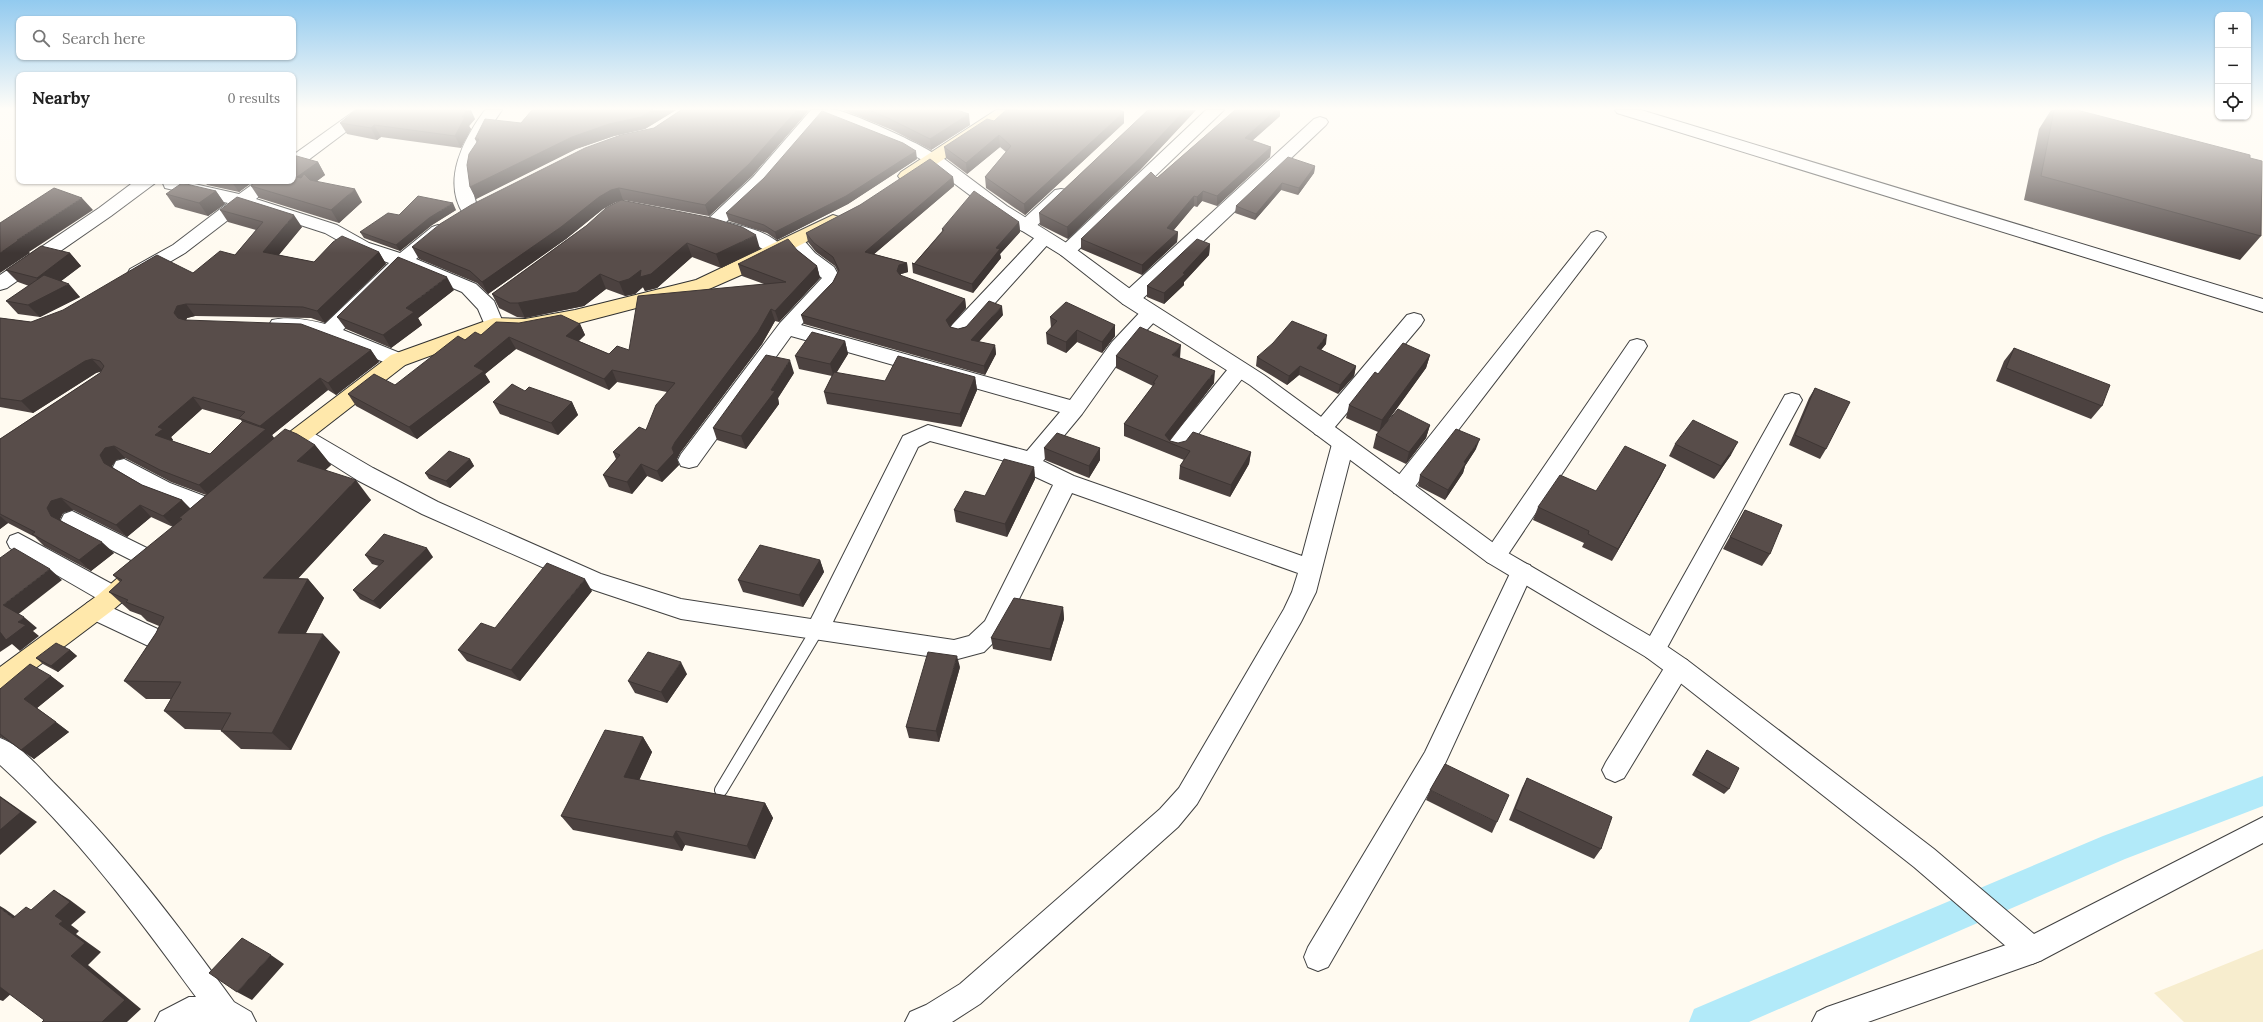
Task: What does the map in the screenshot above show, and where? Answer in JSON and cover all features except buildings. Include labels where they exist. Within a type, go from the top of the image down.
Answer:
[{"type":"main road","points":[[894,184],[933,159]]},
{"type":"main road","points":[[263,465],[398,360],[493,309],[525,326],[568,319],[688,289],[709,282],[795,241],[849,212]]},
{"type":"main road","points":[[194,524],[229,494]]},
{"type":"main road","points":[[0,681],[113,596],[159,556]]},
{"type":"street","points":[[329,332],[402,261],[466,214],[463,179],[467,158]]},
{"type":"street","points":[[776,250],[755,236],[706,222],[759,181],[779,158]]},
{"type":"street","points":[[1067,251],[1166,158]]},
{"type":"street","points":[[1130,299],[1282,158]]},
{"type":"street","points":[[1779,158],[2263,306]]},
{"type":"street","points":[[933,159],[1000,210],[1067,251],[1130,299],[1239,369],[1495,556],[1654,650],[1678,667],[1924,858],[2032,950]]},
{"type":"street","points":[[0,284],[105,212],[136,187],[142,184]]},
{"type":"street","points":[[171,184],[240,200],[332,229],[363,247],[470,288],[493,309]]},
{"type":"street","points":[[120,283],[179,249],[240,200],[264,184]]},
{"type":"street","points":[[959,330],[975,302],[1035,232],[1072,184]]},
{"type":"street","points":[[1402,487],[1597,237]]},
{"type":"street","points":[[689,460],[787,328],[827,286],[831,278],[827,271],[808,257],[795,241]]},
{"type":"street","points":[[1032,460],[1075,409],[1119,347],[1151,313]]},
{"type":"street","points":[[1322,429],[1414,320]]},
{"type":"street","points":[[261,325],[311,327],[329,332],[398,360]]},
{"type":"street","points":[[787,328],[1075,409]]},
{"type":"street","points":[[1495,556],[1636,346]]},
{"type":"street","points":[[1177,446],[1239,369]]},
{"type":"street","points":[[1654,650],[1792,400]]},
{"type":"street","points":[[817,630],[910,442],[928,433],[1032,460],[1036,467],[1066,482],[1310,568]]},
{"type":"street","points":[[301,435],[365,474],[430,508],[594,581],[681,609],[954,650],[976,645],[993,628],[1066,482]]},
{"type":"street","points":[[920,1022],[936,1015],[970,994],[1169,818],[1188,796],[1293,615],[1304,592],[1343,444]]},
{"type":"street","points":[[124,467],[162,489],[212,508]]},
{"type":"street","points":[[72,520],[159,556]]},
{"type":"street","points":[[18,542],[113,596]]},
{"type":"street","points":[[1318,957],[1434,760],[1522,572]]},
{"type":"street","points":[[95,610],[167,644]]},
{"type":"street","points":[[1615,770],[1678,667]]},
{"type":"street","points":[[0,749],[67,814],[134,890],[232,1017]]},
{"type":"street","points":[[1827,1022],[2032,950],[2263,829]]},
{"type":"street","points":[[170,1022],[189,1012],[232,1017]]},
{"type":"lane","points":[[721,790],[817,630]]},
{"type":"shaded area","points":[[2263,949],[2263,1022],[2184,1022],[2154,993]]},
{"type":"waterway","points":[[1707,1022],[2115,847],[2263,791]]}]
